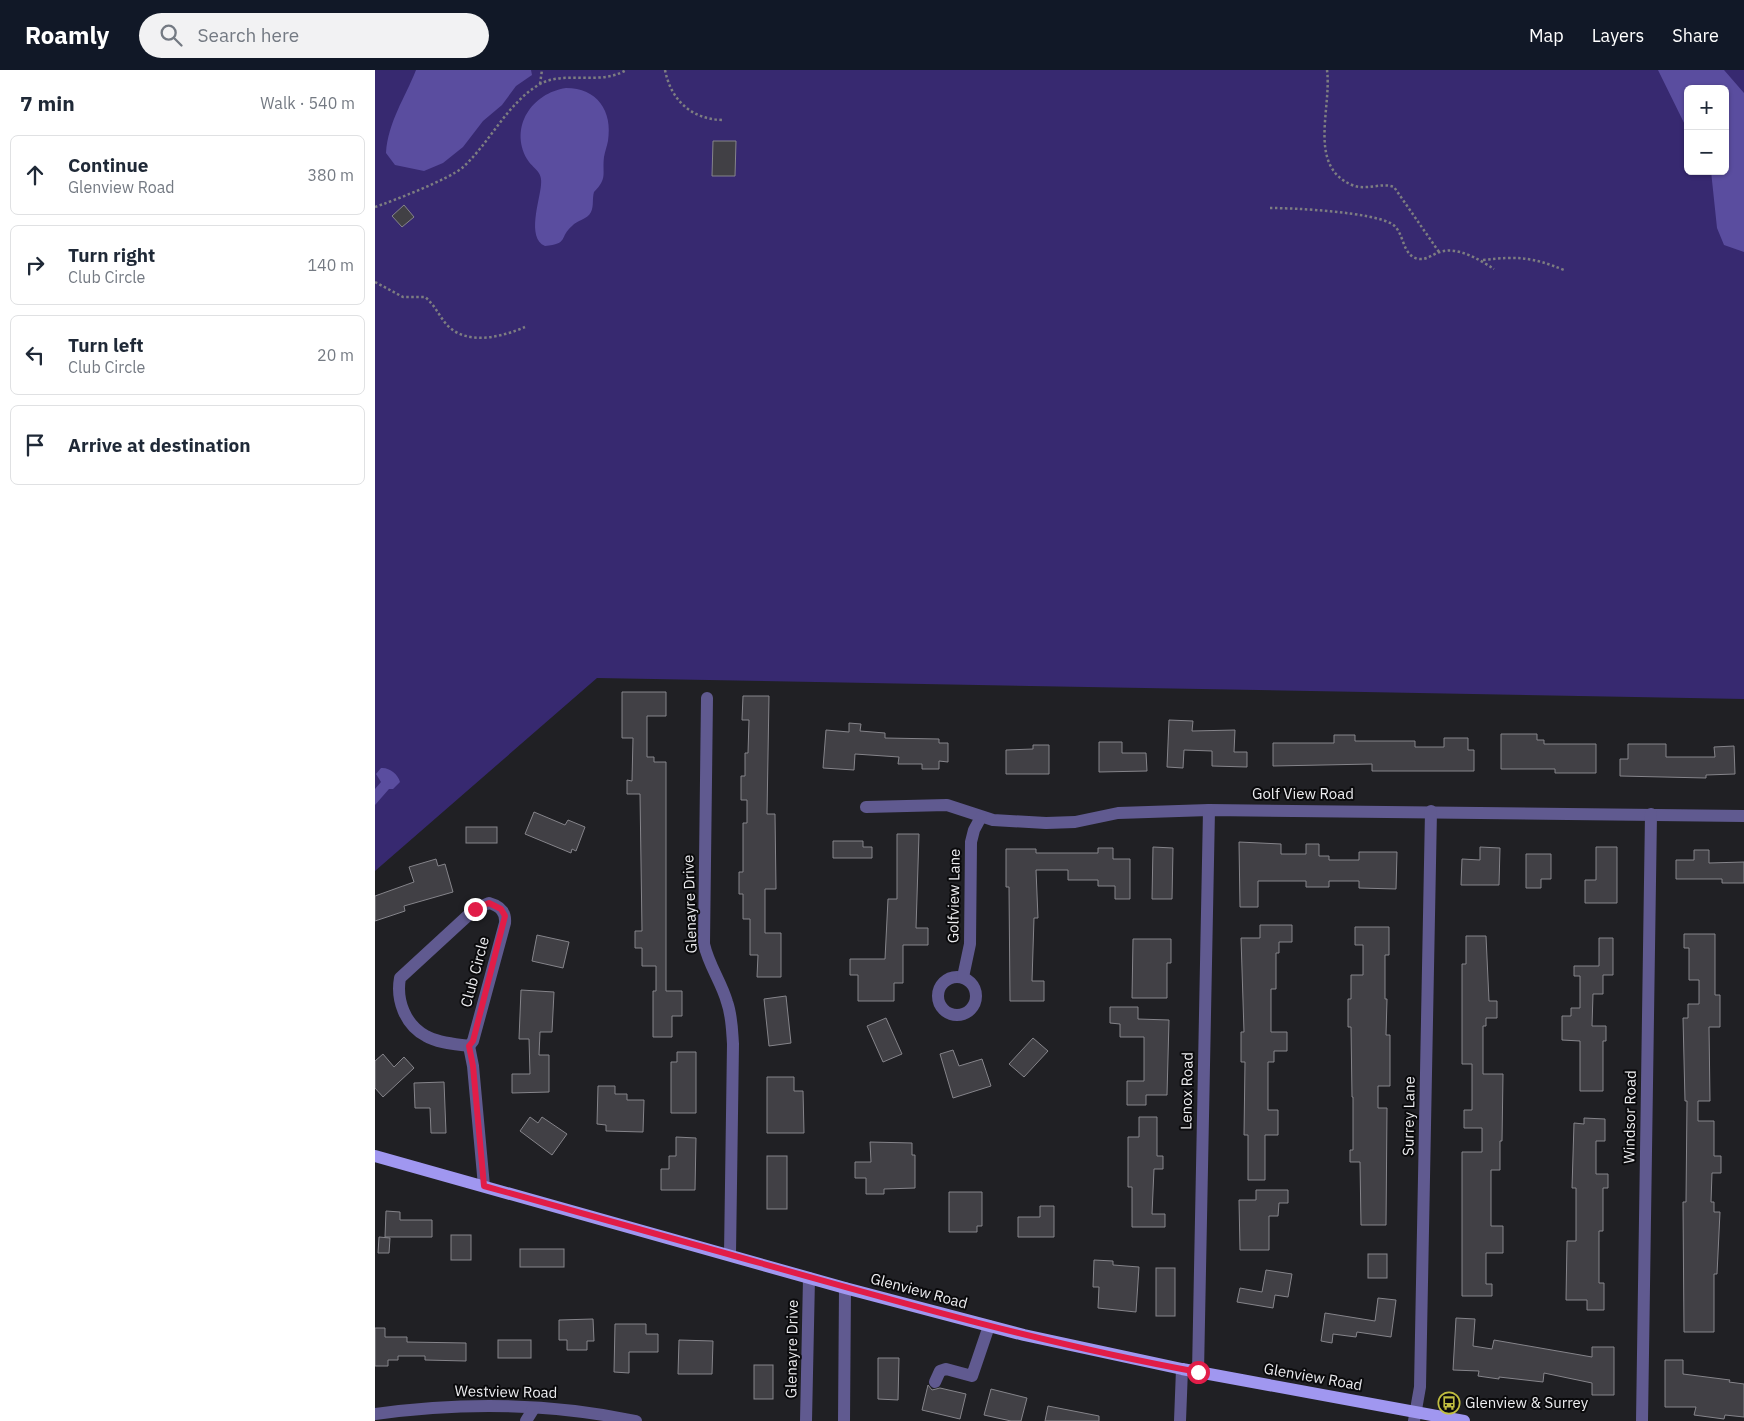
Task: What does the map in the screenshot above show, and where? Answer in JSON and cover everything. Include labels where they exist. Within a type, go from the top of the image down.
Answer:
[{"type":"main road","name":"Glenview Road","points":[[375,1156],[730,1254],[845,1288],[989,1326],[1182,1369],[1415,1417],[1464,1421]]},
{"type":"street","name":"Glenayre Drive","points":[[707,698],[704,930],[708,962],[727,1000],[731,1019],[733,1044],[730,1254]]},
{"type":"street","name":"Golf View Road","points":[[866,806],[947,805],[981,817],[1007,822],[1046,823],[1075,822],[1118,813],[1209,810],[1744,816]]},
{"type":"street","name":"Lenox Road","points":[[1198,1372],[1209,810]]},
{"type":"street","name":"Surrey Lane","points":[[1415,1417],[1420,1377],[1431,811]]},
{"type":"street","name":"Windsor Road","points":[[1642,1421],[1651,814]]},
{"type":"street","name":"Golfview Lane","points":[[963,977],[970,944],[971,842],[973,830],[981,817]]},
{"type":"street","name":"Club Circle","points":[[489,903],[501,909],[505,916],[505,923],[473,1041],[469,1046],[427,1036],[416,1028],[405,1015],[399,999],[398,988],[400,978],[411,967],[475,909],[489,903]]},
{"type":"street","points":[[469,1046],[473,1066],[484,1186]]},
{"type":"street","name":"Glenayre Drive","points":[[806,1421],[809,1278]]},
{"type":"street","points":[[844,1421],[845,1288]]},
{"type":"street","points":[[935,1382],[940,1371],[946,1369],[972,1376],[989,1326]]},
{"type":"street","points":[[1180,1421],[1182,1369]]},
{"type":"street","name":"Westview Road","points":[[375,1414],[453,1407],[534,1408],[580,1412],[636,1421]]},
{"type":"street","points":[[526,1421],[534,1408]]},
{"type":"path","points":[[541,84],[542,70]]},
{"type":"path","points":[[375,207],[461,169],[522,100],[541,84],[565,78],[609,77],[626,70]]},
{"type":"path","points":[[665,70],[670,87],[682,105],[708,120],[722,120]]},
{"type":"path","points":[[1327,70],[1329,87],[1325,153],[1328,162],[1343,179],[1352,185],[1365,188],[1389,185],[1394,187],[1439,252]]},
{"type":"path","points":[[1270,208],[1318,210],[1381,220],[1397,228],[1408,253],[1413,257],[1427,258],[1439,252],[1452,252],[1481,261],[1494,269]]},
{"type":"path","points":[[1481,261],[1509,257],[1537,259],[1564,270]]},
{"type":"path","points":[[375,282],[403,298],[425,298],[447,325],[465,336],[488,337],[512,333],[525,327]]},
{"type":"shaded area","points":[[375,70],[1744,70],[1744,699],[597,678],[375,871]]},
{"type":"shaded area","points":[[416,70],[531,70],[532,75],[516,86],[502,105],[483,121],[463,147],[443,163],[424,171],[395,165],[386,153],[393,120]]},
{"type":"shaded area","points":[[1658,70],[1724,70],[1744,93],[1744,252],[1724,245],[1717,228],[1711,175],[1729,175],[1729,85],[1684,85],[1684,123]]},
{"type":"shaded area","points":[[566,88],[586,92],[601,103],[605,111],[609,130],[604,157],[603,179],[594,192],[589,215],[574,224],[561,242],[545,246],[539,242],[535,227],[541,176],[527,159],[522,147],[522,124],[534,104],[554,91]]},
{"type":"shaded area","points":[[381,768],[393,772],[400,782],[393,789],[389,789],[375,805],[375,789],[381,782],[376,774]]},
{"type":"building","points":[[713,141],[736,141],[735,176],[712,176]]},
{"type":"building","points":[[404,205],[414,217],[402,227],[392,216]]},
{"type":"building","points":[[622,692],[666,692],[666,716],[647,716],[647,757],[654,757],[654,762],[666,762],[666,991],[682,991],[682,1016],[672,1016],[672,1037],[653,1037],[653,991],[656,991],[656,966],[642,966],[642,948],[635,948],[635,931],[642,931],[640,794],[627,794],[627,780],[632,781],[633,738],[622,738]]},
{"type":"building","points":[[743,696],[769,696],[767,814],[775,814],[776,889],[765,889],[765,933],[781,933],[781,977],[757,977],[758,955],[750,955],[750,919],[743,919],[743,894],[739,894],[739,872],[743,872],[743,823],[747,823],[747,800],[741,800],[741,776],[745,776],[745,753],[748,753],[749,720],[742,720]]},
{"type":"building","points":[[1169,720],[1193,721],[1192,731],[1235,730],[1234,752],[1247,752],[1247,767],[1212,766],[1212,751],[1184,750],[1183,768],[1167,767]]},
{"type":"building","points":[[849,723],[861,724],[860,731],[885,733],[885,738],[939,739],[939,743],[948,743],[948,762],[939,761],[939,769],[922,769],[922,764],[898,764],[899,757],[855,754],[854,770],[823,768],[826,730],[849,732]]},
{"type":"building","points":[[1501,734],[1537,734],[1537,740],[1544,740],[1544,744],[1596,744],[1596,773],[1555,773],[1555,769],[1501,769]]},
{"type":"building","points":[[1334,735],[1355,735],[1355,741],[1415,741],[1415,747],[1444,747],[1444,738],[1468,738],[1468,750],[1474,750],[1474,771],[1372,771],[1372,764],[1273,766],[1273,743],[1334,743]]},
{"type":"building","points":[[1099,742],[1122,742],[1122,753],[1146,753],[1147,771],[1099,772]]},
{"type":"building","points":[[1628,744],[1666,744],[1666,757],[1715,757],[1714,747],[1734,746],[1735,774],[1706,775],[1706,778],[1620,776],[1620,759],[1628,759]]},
{"type":"building","points":[[1033,745],[1049,745],[1049,774],[1006,774],[1006,750],[1033,749]]},
{"type":"building","points":[[534,812],[565,825],[568,820],[585,827],[576,851],[572,849],[571,853],[525,834]]},
{"type":"building","points":[[466,827],[497,827],[497,843],[466,843]]},
{"type":"building","points":[[897,834],[919,834],[916,928],[928,928],[928,945],[903,945],[903,983],[894,983],[894,1001],[858,1001],[858,975],[850,975],[850,959],[885,959],[888,899],[897,899]]},
{"type":"building","points":[[833,841],[863,841],[863,847],[872,847],[872,858],[833,858]]},
{"type":"building","points":[[1239,842],[1281,844],[1281,854],[1306,854],[1306,844],[1319,844],[1319,856],[1329,856],[1329,860],[1359,860],[1359,852],[1397,852],[1396,889],[1359,888],[1359,881],[1329,881],[1329,887],[1306,887],[1306,881],[1258,881],[1258,907],[1240,907]]},
{"type":"building","points":[[1153,847],[1173,848],[1172,899],[1152,899]]},
{"type":"building","points":[[1480,847],[1500,848],[1499,885],[1461,885],[1462,859],[1480,860]]},
{"type":"building","points":[[1596,847],[1617,847],[1617,903],[1585,903],[1585,880],[1596,880]]},
{"type":"building","points":[[1098,848],[1113,848],[1113,859],[1130,859],[1130,899],[1115,899],[1115,886],[1098,886],[1098,880],[1068,880],[1068,870],[1036,870],[1038,918],[1034,918],[1032,981],[1044,981],[1044,1001],[1010,1001],[1009,887],[1006,887],[1006,849],[1036,849],[1036,853],[1098,853]]},
{"type":"building","points":[[1694,850],[1709,850],[1709,863],[1744,862],[1744,883],[1722,883],[1722,879],[1676,879],[1676,860],[1694,860]]},
{"type":"building","points":[[1526,854],[1551,854],[1551,879],[1541,879],[1541,888],[1526,888]]},
{"type":"building","points":[[436,859],[438,866],[445,864],[453,892],[404,906],[405,911],[375,921],[375,896],[414,882],[409,867]]},
{"type":"building","points":[[1260,925],[1292,925],[1292,942],[1279,942],[1279,953],[1276,953],[1276,989],[1271,989],[1271,1032],[1287,1032],[1287,1051],[1274,1051],[1274,1062],[1268,1062],[1268,1110],[1278,1110],[1278,1135],[1265,1135],[1265,1180],[1248,1180],[1248,1135],[1244,1135],[1245,1062],[1241,1062],[1241,1032],[1244,1032],[1241,938],[1260,938]]},
{"type":"building","points":[[1355,927],[1389,927],[1389,955],[1385,955],[1385,999],[1387,999],[1386,1035],[1390,1035],[1390,1086],[1378,1086],[1378,1108],[1387,1108],[1386,1225],[1361,1225],[1360,1162],[1350,1162],[1350,1150],[1353,1150],[1353,1097],[1351,1027],[1348,1027],[1348,999],[1351,999],[1351,975],[1363,975],[1363,945],[1355,945]]},
{"type":"building","points":[[1684,934],[1715,934],[1715,995],[1720,995],[1720,1027],[1709,1027],[1710,1101],[1698,1101],[1698,1121],[1714,1121],[1714,1156],[1721,1156],[1721,1173],[1712,1173],[1711,1202],[1714,1202],[1714,1212],[1720,1212],[1717,1274],[1714,1274],[1714,1332],[1684,1332],[1683,1202],[1686,1202],[1687,1101],[1685,1101],[1683,1018],[1688,1018],[1688,1004],[1699,1004],[1699,980],[1689,980],[1689,948],[1684,948]]},
{"type":"building","points":[[537,935],[569,942],[563,968],[532,961]]},
{"type":"building","points":[[1466,936],[1486,936],[1489,1001],[1497,1001],[1497,1018],[1486,1018],[1486,1026],[1483,1026],[1483,1074],[1503,1074],[1500,1170],[1491,1170],[1491,1226],[1503,1226],[1503,1253],[1486,1253],[1486,1284],[1492,1284],[1492,1296],[1462,1296],[1462,1152],[1482,1152],[1482,1128],[1464,1128],[1464,1110],[1472,1110],[1472,1064],[1462,1064],[1462,964],[1466,964]]},
{"type":"building","points":[[1599,938],[1613,938],[1613,975],[1603,975],[1603,994],[1593,994],[1592,1026],[1606,1026],[1606,1041],[1603,1041],[1603,1091],[1580,1091],[1580,1041],[1562,1040],[1562,1016],[1571,1016],[1571,1008],[1580,1008],[1580,976],[1574,976],[1574,966],[1599,966]]},
{"type":"building","points":[[1133,939],[1171,939],[1171,963],[1167,963],[1167,998],[1132,998]]},
{"type":"building","points":[[521,990],[554,992],[552,1032],[540,1032],[539,1055],[549,1055],[549,1092],[512,1093],[512,1074],[530,1074],[529,1039],[519,1039]]},
{"type":"building","points":[[786,996],[791,1043],[769,1046],[764,999]]},
{"type":"building","points":[[1110,1007],[1138,1007],[1138,1019],[1169,1020],[1167,1095],[1146,1095],[1146,1105],[1127,1105],[1127,1081],[1144,1081],[1144,1037],[1120,1037],[1120,1024],[1110,1023]]},
{"type":"building","points":[[886,1018],[902,1054],[883,1062],[867,1026]]},
{"type":"building","points":[[1033,1038],[1048,1051],[1024,1077],[1009,1064]]},
{"type":"building","points":[[953,1050],[959,1066],[982,1059],[991,1086],[953,1098],[940,1054]]},
{"type":"building","points":[[677,1052],[696,1052],[696,1113],[671,1113],[671,1062],[677,1062]]},
{"type":"building","points":[[383,1054],[394,1067],[404,1057],[414,1068],[383,1097],[375,1088],[375,1061]]},
{"type":"building","points":[[767,1077],[794,1077],[794,1091],[803,1091],[804,1133],[767,1133]]},
{"type":"building","points":[[444,1082],[446,1133],[431,1133],[430,1108],[415,1108],[414,1083]]},
{"type":"building","points":[[598,1086],[615,1086],[615,1094],[627,1094],[627,1100],[644,1100],[643,1132],[606,1131],[606,1125],[597,1124]]},
{"type":"building","points":[[530,1117],[538,1123],[542,1117],[567,1134],[552,1155],[520,1131]]},
{"type":"building","points":[[1139,1117],[1157,1117],[1157,1156],[1163,1156],[1163,1169],[1154,1169],[1152,1214],[1165,1214],[1165,1227],[1132,1227],[1132,1187],[1128,1187],[1128,1137],[1139,1137]]},
{"type":"building","points":[[1584,1118],[1605,1119],[1605,1141],[1596,1141],[1596,1174],[1608,1174],[1608,1188],[1603,1188],[1603,1231],[1599,1231],[1599,1283],[1604,1283],[1604,1310],[1587,1310],[1587,1300],[1566,1300],[1567,1241],[1576,1241],[1576,1188],[1572,1188],[1574,1123],[1584,1124]]},
{"type":"building","points":[[676,1137],[696,1138],[695,1190],[661,1190],[661,1169],[669,1169],[669,1156],[676,1156]]},
{"type":"building","points":[[870,1142],[912,1143],[912,1155],[915,1155],[915,1188],[884,1189],[884,1194],[866,1194],[866,1178],[855,1178],[855,1162],[871,1162]]},
{"type":"building","points":[[767,1156],[787,1156],[787,1209],[767,1209]]},
{"type":"building","points":[[1256,1190],[1288,1190],[1288,1203],[1279,1203],[1278,1216],[1269,1216],[1269,1250],[1240,1250],[1239,1200],[1256,1200]]},
{"type":"building","points":[[949,1192],[982,1192],[982,1226],[977,1226],[977,1232],[949,1232]]},
{"type":"building","points":[[1040,1206],[1054,1206],[1054,1237],[1018,1237],[1018,1217],[1040,1217]]},
{"type":"building","points":[[386,1211],[400,1212],[400,1220],[432,1220],[432,1237],[385,1237]]},
{"type":"building","points":[[451,1235],[471,1235],[471,1260],[451,1260]]},
{"type":"building","points":[[379,1237],[390,1238],[389,1253],[378,1253]]},
{"type":"building","points":[[520,1249],[564,1249],[564,1267],[520,1267]]},
{"type":"building","points":[[1368,1254],[1387,1254],[1387,1278],[1368,1278]]},
{"type":"building","points":[[1094,1260],[1113,1261],[1113,1265],[1139,1267],[1136,1312],[1098,1308],[1099,1287],[1093,1287]]},
{"type":"building","points":[[1156,1268],[1175,1268],[1175,1316],[1156,1316]]},
{"type":"building","points":[[1266,1270],[1292,1274],[1288,1297],[1275,1295],[1273,1308],[1237,1302],[1240,1288],[1262,1292]]},
{"type":"building","points":[[1378,1298],[1396,1300],[1391,1337],[1357,1332],[1356,1337],[1333,1334],[1332,1343],[1321,1341],[1325,1313],[1375,1321]]},
{"type":"building","points":[[1456,1318],[1475,1319],[1473,1346],[1492,1349],[1494,1340],[1592,1357],[1592,1347],[1614,1347],[1614,1395],[1592,1395],[1592,1383],[1544,1373],[1543,1382],[1499,1377],[1499,1379],[1478,1376],[1479,1371],[1453,1370]]},
{"type":"building","points":[[593,1319],[594,1341],[587,1341],[587,1350],[567,1350],[567,1340],[559,1340],[559,1320]]},
{"type":"building","points":[[615,1324],[646,1324],[646,1334],[658,1334],[658,1352],[629,1352],[629,1373],[614,1372]]},
{"type":"building","points":[[375,1328],[385,1328],[385,1337],[407,1337],[407,1342],[466,1343],[466,1361],[425,1360],[425,1356],[398,1356],[398,1360],[388,1360],[388,1366],[375,1366]]},
{"type":"building","points":[[498,1340],[531,1340],[531,1358],[498,1358]]},
{"type":"building","points":[[679,1340],[713,1341],[712,1374],[678,1374]]},
{"type":"building","points":[[878,1358],[899,1358],[898,1400],[878,1399]]},
{"type":"building","points":[[1665,1360],[1683,1360],[1683,1374],[1730,1380],[1729,1382],[1744,1384],[1744,1417],[1725,1415],[1724,1419],[1694,1415],[1696,1407],[1665,1407]]},
{"type":"building","points":[[754,1365],[773,1365],[773,1399],[754,1399]]},
{"type":"building","points":[[928,1385],[932,1390],[940,1388],[966,1394],[960,1419],[922,1410]]},
{"type":"building","points":[[991,1389],[1027,1398],[1021,1421],[1011,1421],[984,1415]]},
{"type":"building","points":[[1048,1406],[1099,1416],[1099,1421],[1045,1421]]},
{"type":"place","name":"Glenview & Surrey","points":[[1449,1403]]},
{"type":"route","points":[[475,909],[489,903],[501,909],[505,916],[505,923],[473,1041],[469,1046],[473,1066],[484,1186],[845,1288],[989,1326],[1113,1356],[1198,1372]]}]
